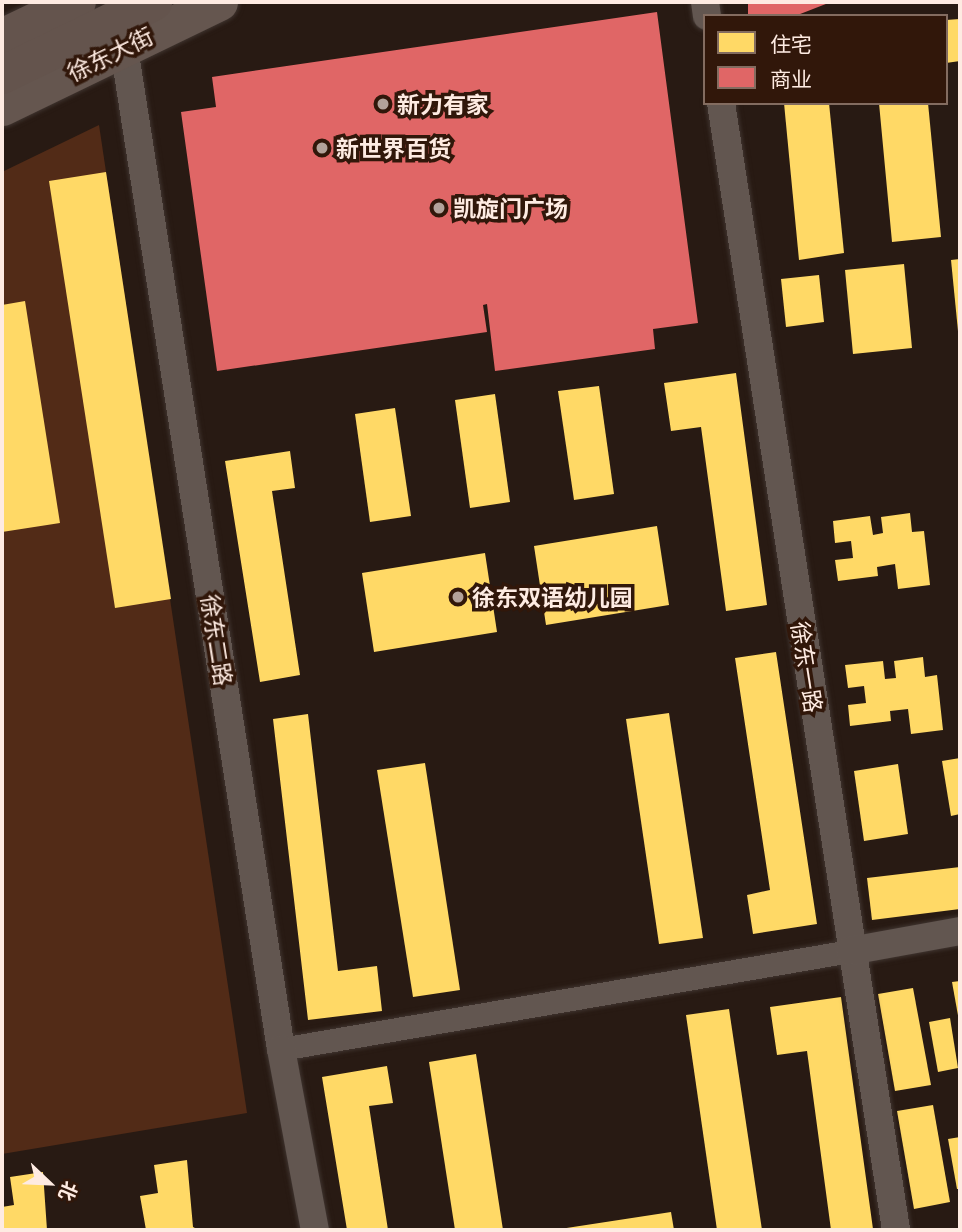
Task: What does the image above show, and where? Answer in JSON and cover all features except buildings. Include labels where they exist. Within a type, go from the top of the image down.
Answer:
[{"type":"highway","points":[[2,38],[77,2]]},
{"type":"highway","points":[[2,75],[153,2]]},
{"type":"main road","name":"徐东大街","points":[[2,107],[219,2]]},
{"type":"street","name":"徐东二路","points":[[124,48],[281,1049],[315,1230]]},
{"type":"street","name":"徐东一路","points":[[721,105],[850,950],[896,1230]]},
{"type":"street","points":[[281,1049],[960,931]]},
{"type":"shaded area","points":[[99,125],[247,1113],[2,1154],[2,172]]},
{"type":"place","name":"新力有家","points":[[383,104]]},
{"type":"place","name":"新世界百货","points":[[322,148]]},
{"type":"place","name":"凯旋门广场","points":[[439,208]]},
{"type":"place","name":"徐东双语幼儿园","points":[[458,597]]}]
